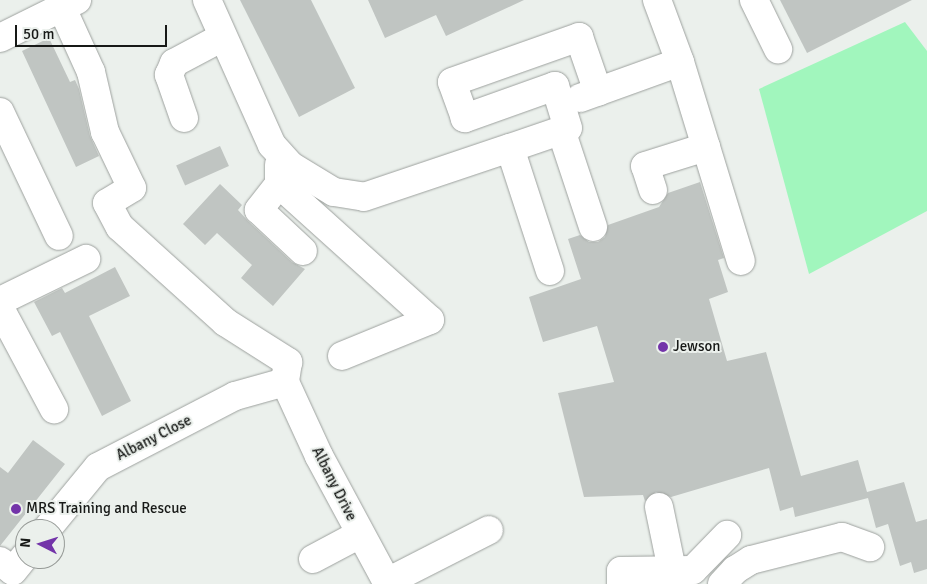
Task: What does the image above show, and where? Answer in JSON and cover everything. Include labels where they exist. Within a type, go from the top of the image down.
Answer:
[{"type":"street","points":[[207,0],[291,179],[430,320],[342,356]]},
{"type":"street","points":[[656,0],[680,62],[740,261]]},
{"type":"street","points":[[754,0],[778,49]]},
{"type":"street","points":[[0,38],[72,2],[105,132],[132,188],[107,203],[120,227],[225,322],[288,362],[285,382]]},
{"type":"street","points":[[184,118],[169,75],[174,64],[223,36]]},
{"type":"street","points":[[593,227],[561,117],[555,86],[465,118],[452,82],[579,37],[598,92]]},
{"type":"street","points":[[291,179],[334,192],[364,197],[510,148],[598,92],[680,62]]},
{"type":"street","points":[[0,112],[59,236]]},
{"type":"street","points":[[510,148],[550,271]]},
{"type":"street","points":[[653,190],[645,166],[706,148]]},
{"type":"street","points":[[291,179],[259,210],[303,251]]},
{"type":"street","points":[[0,301],[86,259]]},
{"type":"street","points":[[0,308],[54,409]]},
{"type":"street","name":"Albany Close","points":[[55,519],[98,467],[235,396],[285,382]]},
{"type":"street","name":"Albany Drive","points":[[285,382],[360,534],[388,583]]},
{"type":"street","points":[[659,507],[674,577]]},
{"type":"street","points":[[388,583],[489,530]]},
{"type":"street","points":[[313,559],[360,534]]},
{"type":"street","points":[[621,584],[621,571],[674,577],[693,570],[727,535]]},
{"type":"street","points":[[722,584],[735,570],[752,560],[842,537],[870,547]]},
{"type":"green space","points":[[905,22],[927,51],[927,211],[809,274],[759,89]]},
{"type":"building","points":[[240,0],[311,0],[355,88],[299,117]]},
{"type":"building","points":[[368,0],[524,0],[446,36],[436,15],[385,38]]},
{"type":"building","points":[[780,0],[912,0],[807,53]]},
{"type":"building","points":[[49,38],[70,82],[75,80],[79,89],[90,136],[99,156],[76,167],[22,51]]},
{"type":"building","points":[[220,146],[229,166],[185,186],[176,166]]},
{"type":"building","name":"Jewson","points":[[700,182],[724,258],[718,260],[728,292],[709,299],[727,361],[766,352],[801,476],[858,460],[867,492],[904,482],[916,522],[927,519],[927,569],[914,573],[911,562],[900,566],[888,524],[876,528],[868,498],[795,517],[793,507],[780,511],[769,468],[671,497],[656,492],[645,501],[643,495],[584,497],[558,393],[614,382],[597,326],[543,342],[529,297],[581,279],[568,239],[580,235],[589,242],[598,242],[605,237],[608,225],[659,207],[668,193]]},
{"type":"building","points":[[220,184],[242,205],[238,210],[248,221],[292,262],[305,269],[273,306],[241,278],[252,265],[217,233],[205,245],[183,224]]},
{"type":"building","points":[[115,267],[130,296],[89,316],[131,401],[102,416],[60,332],[52,336],[34,302],[62,288],[65,293]]},
{"type":"building","name":"MRS Training and Rescue","points":[[33,440],[65,464],[21,519],[15,519],[15,527],[0,546],[0,467],[8,473]]},
{"type":"place","name":"Jewson","points":[[663,347]]},
{"type":"place","name":"MRS Training and Rescue","points":[[16,509]]}]
